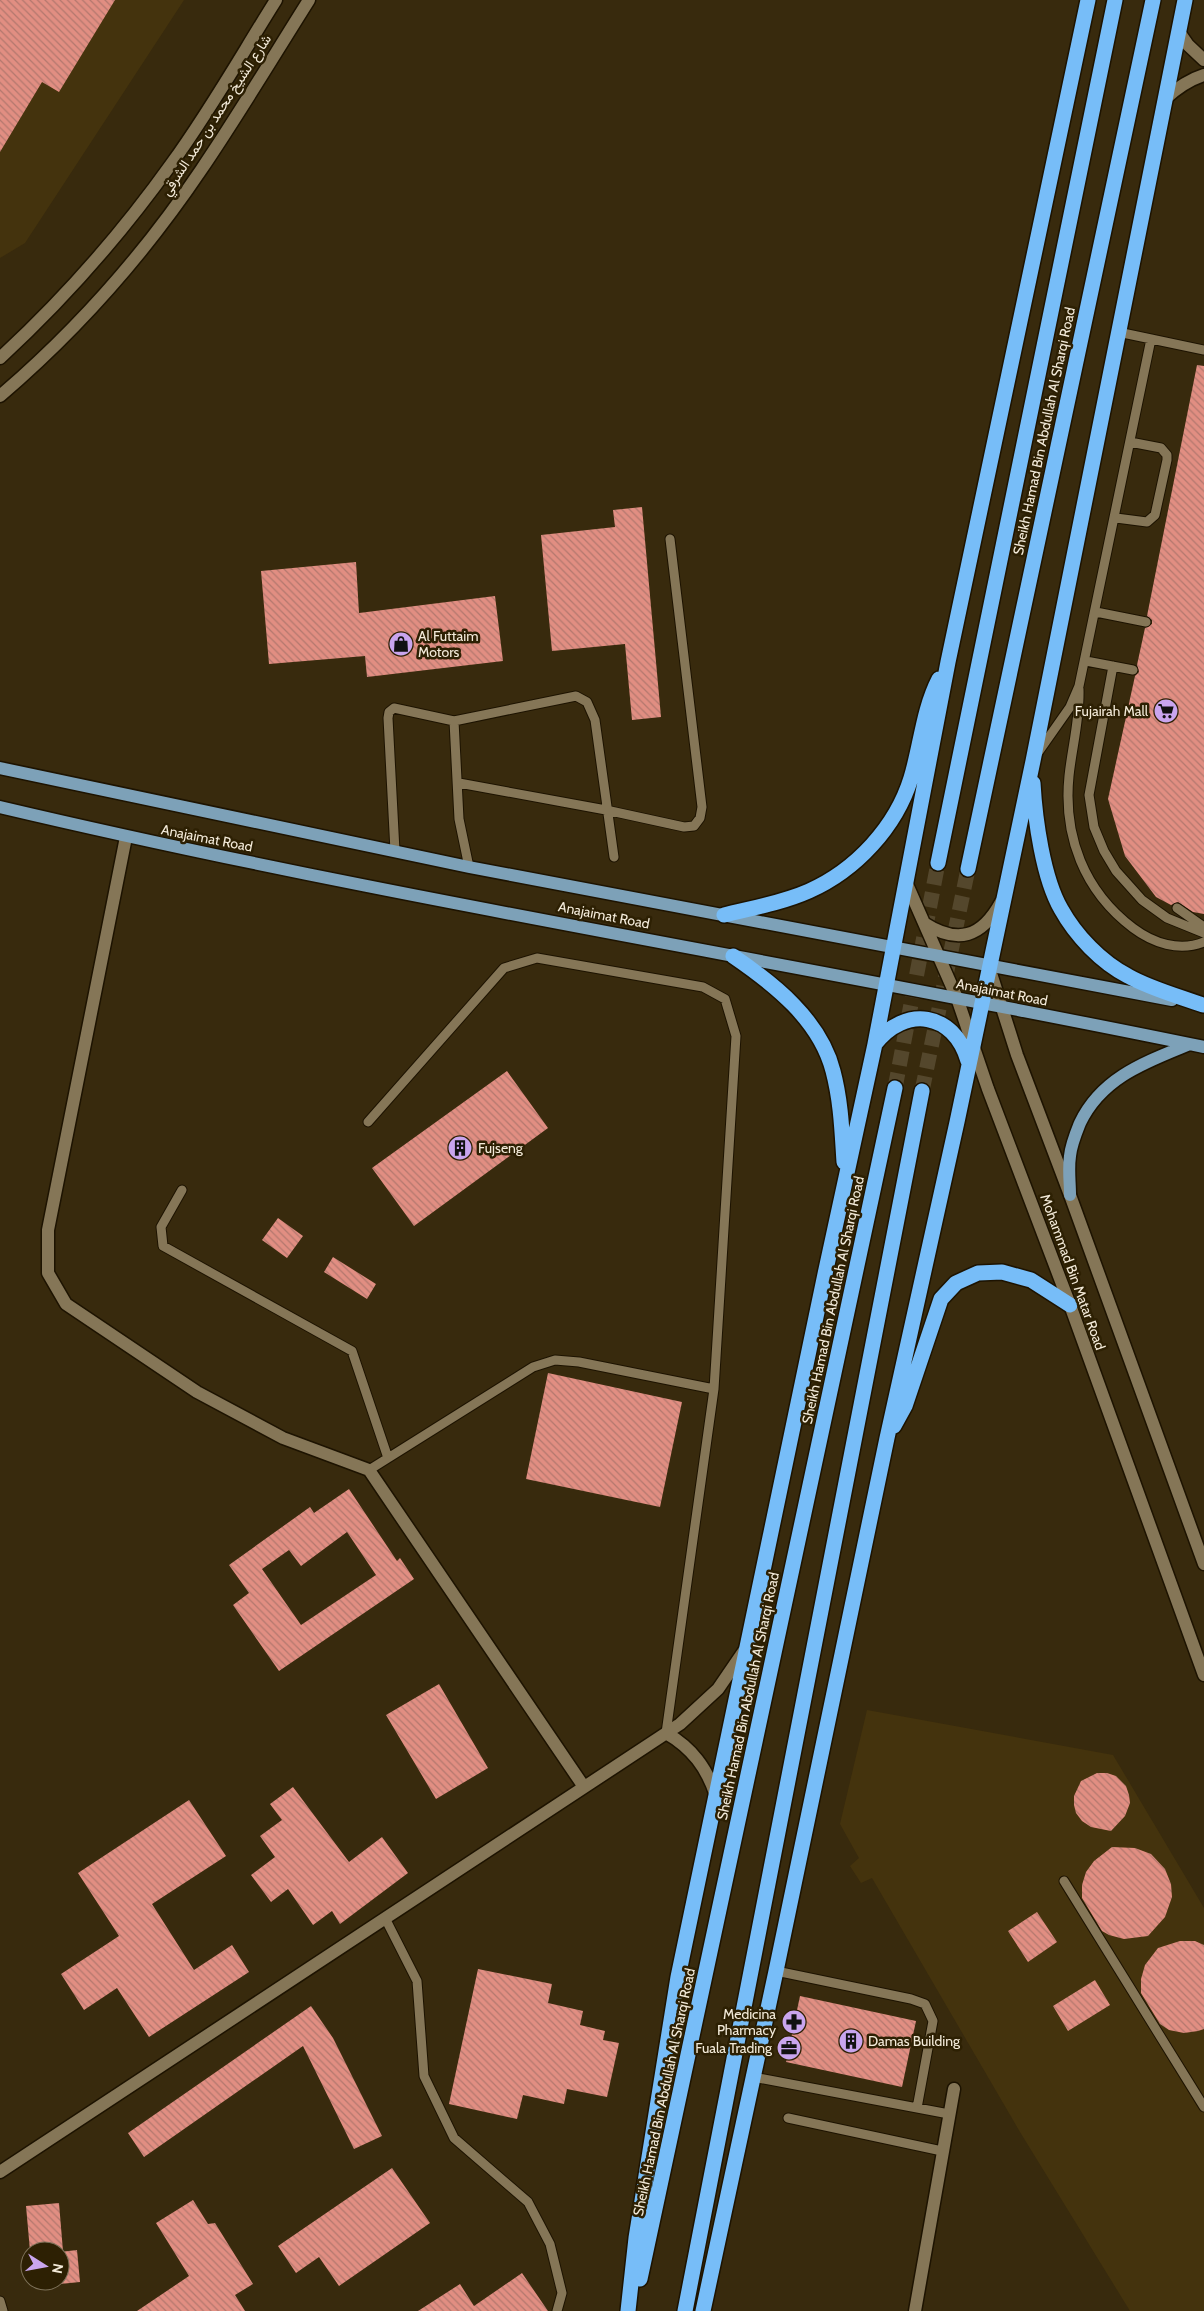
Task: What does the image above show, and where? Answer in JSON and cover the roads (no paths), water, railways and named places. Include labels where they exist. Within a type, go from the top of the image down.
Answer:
[{"type":"highway","points":[[628,2311],[636,2238],[678,1977],[875,1044],[948,662],[1088,0]]},
{"type":"highway","name":"Sheikh Hamad Bin Abdullah Al Sharqi Road","points":[[938,863],[1115,0]]},
{"type":"highway","name":"Sheikh Hamad Bin Abdullah Al Sharqi Road","points":[[968,869],[1153,0]]},
{"type":"highway","points":[[703,2311],[887,1438],[1033,761],[1185,0]]},
{"type":"highway","points":[[724,915],[809,891],[849,865],[870,846],[893,820],[911,779],[928,704],[948,662]]},
{"type":"highway","points":[[1033,761],[1034,809],[1053,889],[1061,909],[1077,931],[1109,964],[1129,977],[1203,1006]]},
{"type":"highway","points":[[733,956],[768,980],[812,1028],[823,1045],[833,1071],[838,1099],[846,1180]]},
{"type":"highway","points":[[875,1044],[884,1032],[898,1023],[912,1019],[928,1019],[943,1025],[955,1034],[964,1047],[968,1062]]},
{"type":"highway","name":"Sheikh Hamad Bin Abdullah Al Sharqi Road","points":[[633,2311],[895,1088]]},
{"type":"highway","points":[[684,2311],[922,1091]]},
{"type":"highway","points":[[887,1438],[905,1406],[941,1299],[956,1283],[978,1273],[1002,1272],[1032,1280],[1070,1305]]},
{"type":"main road","name":"Anajaimat Road","points":[[0,768],[469,867],[1203,1006]]},
{"type":"main road","name":"Anajaimat Road","points":[[0,807],[126,837],[1204,1047]]},
{"type":"main road","points":[[1070,1195],[1070,1155],[1076,1133],[1086,1112],[1099,1094],[1124,1073],[1190,1044]]},
{"type":"street","name":"شارع الشيخ محمد بن حمد الشرقي","points":[[0,358],[67,292],[144,201],[174,161],[276,0]]},
{"type":"street","name":"شارع الشيخ محمد بن حمد الشرقي","points":[[0,396],[80,318],[138,253],[168,215],[201,170],[309,0]]},
{"type":"street","points":[[1179,32],[1188,46],[1204,60]]},
{"type":"street","points":[[1165,99],[1178,87],[1204,75]]},
{"type":"street","points":[[126,837],[48,1230],[48,1273],[66,1304],[197,1392],[283,1438],[369,1470],[584,1787]]},
{"type":"street","name":"Mohammad Bin Matar Road","points":[[906,882],[957,998],[1204,1675]]},
{"type":"street","points":[[924,923],[945,934],[964,935],[989,922],[1003,898]]},
{"type":"street","name":"Mohammad Bin Matar Road","points":[[989,966],[1016,1056],[1070,1195],[1204,1564]]},
{"type":"street","points":[[0,2172],[693,1714],[718,1689],[748,1644]]},
{"type":"street","points":[[666,1733],[685,1746],[700,1762],[716,1796]]},
{"type":"street","points":[[915,2311],[948,2114],[954,2089]]},
{"type":"lane","points":[[1118,332],[1204,350]]},
{"type":"lane","points":[[1033,761],[1070,708],[1086,661],[1151,339]]},
{"type":"lane","points":[[1116,518],[1146,522],[1155,516],[1158,509],[1167,455],[1161,448],[1130,442]]},
{"type":"lane","points":[[459,783],[606,810],[684,827],[694,826],[700,818],[702,807],[670,539]]},
{"type":"lane","points":[[1096,612],[1146,622]]},
{"type":"lane","points":[[1086,661],[1133,670]]},
{"type":"lane","points":[[1113,666],[1089,795],[1094,827],[1104,851],[1116,871],[1142,900],[1167,918],[1204,933]]},
{"type":"lane","points":[[1079,686],[1080,707],[1067,800],[1074,846],[1085,872],[1093,886],[1110,906],[1125,922],[1143,935],[1159,943],[1175,946],[1195,945],[1204,942]]},
{"type":"lane","points":[[395,852],[389,712],[394,708],[401,708],[454,720],[576,696],[587,702],[595,720],[614,857]]},
{"type":"lane","points":[[454,720],[459,783],[459,819],[469,867]]},
{"type":"lane","points":[[1177,908],[1204,928]]},
{"type":"lane","points":[[368,1122],[504,968],[537,958],[704,987],[725,999],[736,1036],[714,1389],[666,1733]]},
{"type":"lane","points":[[182,1190],[161,1227],[163,1246],[352,1350],[388,1458]]},
{"type":"lane","points":[[369,1470],[533,1366],[555,1360],[579,1362],[714,1389]]},
{"type":"lane","points":[[1064,1882],[1204,2107]]},
{"type":"lane","points":[[385,1918],[417,1981],[424,2076],[454,2138],[528,2202],[550,2244],[562,2293],[557,2311]]},
{"type":"lane","points":[[776,1971],[911,1999],[925,2004],[933,2021],[917,2108]]},
{"type":"lane","points":[[753,2077],[948,2114]]},
{"type":"lane","points":[[788,2118],[942,2151]]},
{"type":"lane","points":[[0,2302],[3,2311]]},
{"type":"tunnel","points":[[895,1088],[938,863]]},
{"type":"tunnel","points":[[922,1091],[968,869]]},
{"type":"place","name":"Al Futtaim Motors","points":[[401,644]]},
{"type":"place","name":"Fujairah Mall","points":[[1166,711]]},
{"type":"place","name":"Fujseng","points":[[460,1148]]},
{"type":"place","name":"Medicina Pharmacy","points":[[794,2022]]},
{"type":"place","name":"Damas Building","points":[[851,2041]]},
{"type":"place","name":"Fuala Trading","points":[[789,2048]]}]
